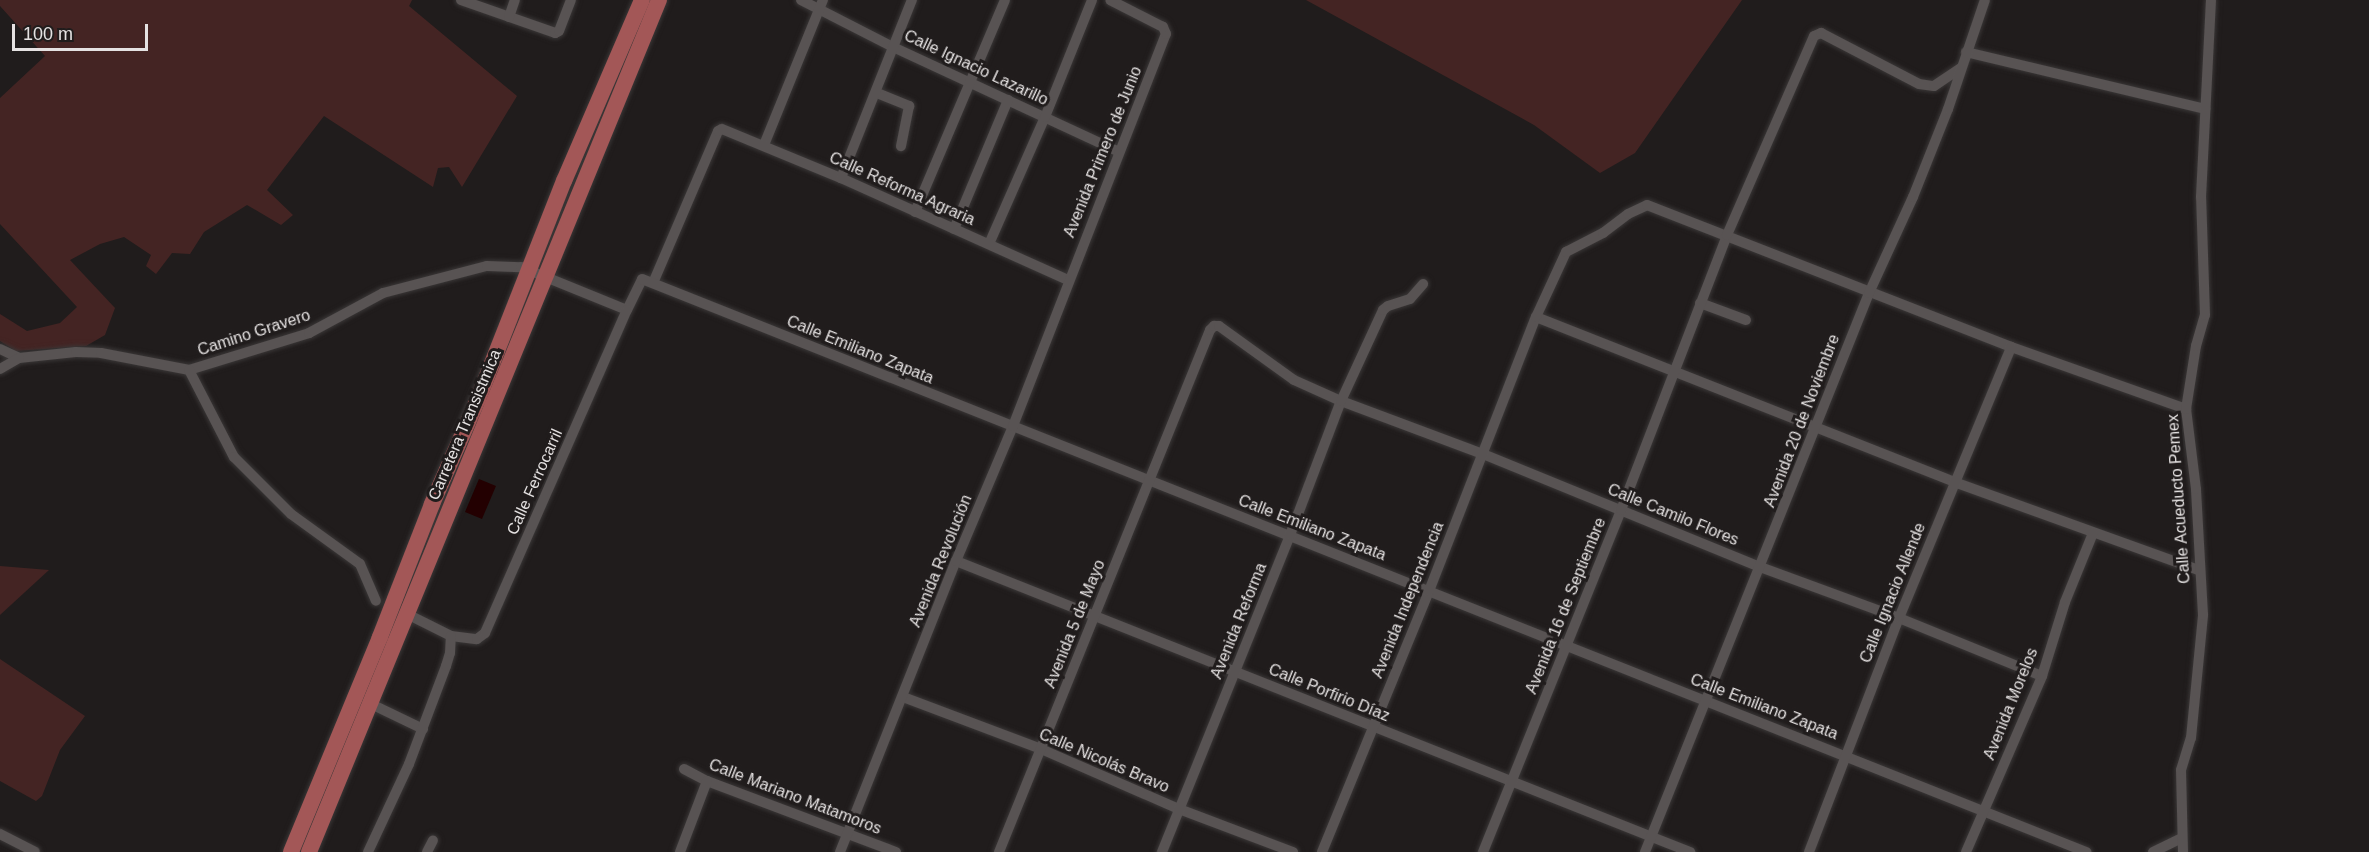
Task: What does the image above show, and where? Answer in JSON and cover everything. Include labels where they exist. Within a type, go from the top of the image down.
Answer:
[{"type":"main road","name":"Carretera Transistmica","points":[[291,852],[564,181],[642,0]]},
{"type":"main road","name":"Carretera Transistmica","points":[[309,852],[659,0]]},
{"type":"main road","points":[[545,276],[542,258],[566,191],[564,181]]},
{"type":"main road","points":[[513,352],[514,336],[534,286],[528,270]]},
{"type":"street","points":[[461,0],[555,33],[559,31],[572,0]]},
{"type":"street","points":[[509,17],[515,0]]},
{"type":"street","name":"Calle Ignacio Lazarillo","points":[[801,0],[822,5],[893,47],[1119,152]]},
{"type":"street","points":[[841,178],[912,0]]},
{"type":"street","points":[[915,212],[1005,0]]},
{"type":"street","points":[[989,244],[1045,117],[1092,0]]},
{"type":"street","name":"Avenida Primero de Junio","points":[[1068,280],[1166,34],[1162,27],[1110,0]]},
{"type":"street","name":"Avenida 20 de Noviembre","points":[[1645,852],[1869,293],[1913,197],[1985,0]]},
{"type":"street","name":"Calle Acueducto Pemex","points":[[2183,852],[2181,770],[2191,738],[2203,615],[2196,489],[2186,410],[2196,346],[2205,315],[2201,197],[2211,0]]},
{"type":"street","points":[[764,145],[822,5]]},
{"type":"street","name":"Avenida 16 de Septiembre","points":[[1483,852],[1676,372],[1727,236],[1814,36],[1821,33],[1919,84],[1934,86],[1960,68]]},
{"type":"street","points":[[1966,52],[2205,109]]},
{"type":"street","points":[[876,93],[909,106],[901,146]]},
{"type":"street","points":[[954,229],[1008,100]]},
{"type":"street","name":"Calle Reforma Agraria","points":[[653,283],[718,131],[722,129],[841,178],[1068,280]]},
{"type":"street","name":"Avenida Independencia","points":[[1322,852],[1429,591],[1536,318],[1566,252],[1647,205],[1727,236]]},
{"type":"street","points":[[1727,236],[2011,347],[2186,410]]},
{"type":"street","name":"Camino Gravero","points":[[19,358],[76,352],[101,353],[189,370],[309,333],[383,293],[487,266],[505,265],[545,276]]},
{"type":"street","points":[[545,276],[627,310],[640,279],[653,283]]},
{"type":"street","name":"Avenida Revolución","points":[[840,852],[956,561],[1013,426],[1068,280]]},
{"type":"street","name":"Calle Emiliano Zapata","points":[[653,283],[2086,852]]},
{"type":"street","name":"Avenida Reforma","points":[[1162,852],[1290,535],[1341,400],[1383,310],[1388,306],[1410,299],[1423,284]]},
{"type":"street","points":[[1700,303],[1746,320]]},
{"type":"street","name":"Calle Ferrocarril","points":[[413,617],[451,636],[477,639],[485,633],[627,310]]},
{"type":"street","points":[[1536,318],[1954,482],[2199,570]]},
{"type":"street","name":"Calle Camilo Flores","points":[[1179,407],[1214,326],[1219,326],[1294,380],[1341,400],[1483,454],[1760,567],[1899,618],[2042,676]]},
{"type":"street","name":"Calle Ignacio Allende","points":[[1809,852],[1899,618],[2011,347]]},
{"type":"street","points":[[0,349],[19,358]]},
{"type":"street","points":[[0,369],[19,358]]},
{"type":"street","points":[[189,370],[234,457],[291,514],[360,564],[376,602]]},
{"type":"street","name":"Avenida 5 de Mayo","points":[[999,852],[1179,407]]},
{"type":"street","name":"Avenida Morelos","points":[[1966,852],[2042,676],[2065,602],[2093,532]]},
{"type":"street","name":"Calle Porfirio Díaz","points":[[956,561],[1690,852]]},
{"type":"street","points":[[368,852],[423,729],[448,660],[451,636]]},
{"type":"street","name":"Calle Nicolás Bravo","points":[[903,697],[1041,749],[1179,809],[1293,852]]},
{"type":"street","points":[[369,703],[423,729]]},
{"type":"street","name":"Calle Mariano Matamoros","points":[[684,769],[707,781],[896,852]]},
{"type":"street","points":[[680,852],[707,781]]},
{"type":"street","points":[[0,834],[35,852]]},
{"type":"street","points":[[2153,852],[2182,838]]},
{"type":"street","points":[[427,852],[433,840]]},
{"type":"shaded area","points":[[0,0],[412,0],[409,6],[517,96],[462,187],[449,167],[438,168],[433,187],[324,116],[267,190],[293,215],[281,225],[247,205],[204,232],[190,254],[172,253],[156,274],[146,266],[151,255],[124,237],[100,244],[70,260],[115,308],[105,335],[86,346],[16,351],[0,341],[0,314],[27,331],[60,323],[77,307],[0,224],[0,98],[45,56],[0,6]]},
{"type":"shaded area","points":[[1306,0],[1742,0],[1635,153],[1600,173],[1534,125]]},
{"type":"shaded area","points":[[479,479],[496,486],[482,519],[465,512]]},
{"type":"shaded area","points":[[0,566],[49,570],[0,615]]},
{"type":"shaded area","points":[[0,659],[85,716],[60,750],[42,796],[36,801],[0,781]]}]
